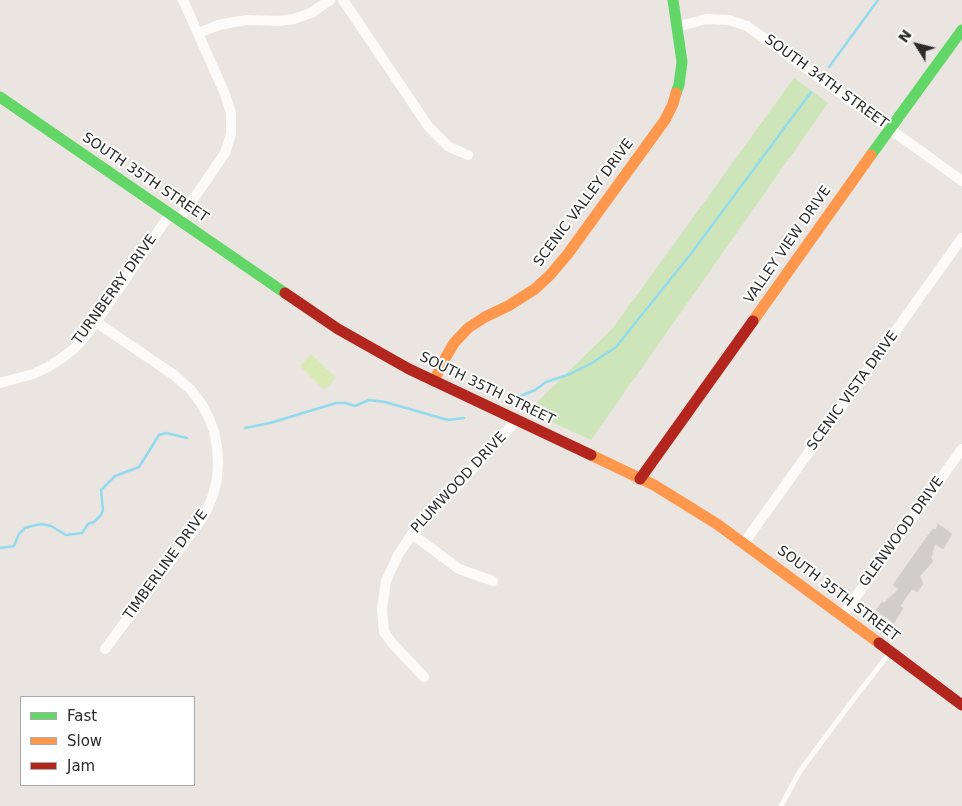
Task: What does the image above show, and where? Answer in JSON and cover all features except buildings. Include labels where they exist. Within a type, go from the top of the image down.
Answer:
[{"type":"street","name":"TURNBERRY DRIVE","points":[[0,383],[33,374],[48,367],[75,348],[226,153],[232,134],[231,113],[183,0]]},
{"type":"street","points":[[198,33],[219,25],[234,22],[294,19],[312,13],[330,0]]},
{"type":"street","points":[[343,0],[428,126],[448,147],[468,155]]},
{"type":"street","name":"SCENIC VALLEY DRIVE","points":[[434,380],[454,343],[468,328],[535,289],[550,275],[567,255],[664,120],[673,104],[679,85],[682,62],[674,0]]},
{"type":"street","name":"SOUTH 34TH STREET","points":[[677,27],[706,20],[728,20],[747,26],[962,181]]},
{"type":"street","name":"VALLEY VIEW DRIVE","points":[[640,479],[962,30]]},
{"type":"street","name":"SOUTH 35TH STREET","points":[[0,97],[338,329],[409,369],[640,479],[696,511],[744,543],[962,705]]},
{"type":"street","name":"SCENIC VISTA DRIVE","points":[[744,543],[962,238]]},
{"type":"street","name":"TIMBERLINE DRIVE","points":[[96,322],[174,375],[191,390],[208,416],[216,439],[218,462],[217,479],[207,510],[105,649]]},
{"type":"street","name":"PLUMWOOD DRIVE","points":[[424,677],[392,644],[384,632],[382,609],[386,581],[398,555],[423,520],[461,482],[517,420]]},
{"type":"street","name":"GLENWOOD DRIVE","points":[[842,616],[962,449]]},
{"type":"street","points":[[412,534],[459,569],[493,581]]},
{"type":"lane","points":[[781,806],[800,771],[891,652]]},
{"type":"green space","points":[[794,78],[828,103],[591,440],[528,411],[613,328]]},
{"type":"green space","points":[[311,354],[336,378],[324,390],[300,366]]},
{"type":"waterway","points":[[829,67],[878,0]]},
{"type":"waterway","points":[[511,400],[535,390],[546,382],[570,374],[592,363],[616,347],[693,251],[811,92]]},
{"type":"waterway","points":[[245,428],[270,423],[336,403],[355,406],[369,400],[385,402],[448,420],[464,418]]},
{"type":"waterway","points":[[0,548],[14,546],[19,534],[25,528],[41,524],[51,526],[66,535],[82,533],[88,524],[94,522],[101,515],[103,510],[101,490],[115,476],[139,467],[159,435],[166,433],[187,438]]},
{"type":"traffic: fast","points":[[673,0],[682,62],[676,93]]},
{"type":"traffic: fast","points":[[871,155],[962,30]]},
{"type":"traffic: fast","points":[[0,97],[285,293]]},
{"type":"traffic: slow","points":[[434,381],[454,343],[468,328],[535,289],[567,255],[665,120],[676,93]]},
{"type":"traffic: slow","points":[[753,321],[871,155]]},
{"type":"traffic: slow","points":[[591,455],[654,485],[717,524],[879,643]]},
{"type":"traffic: jam","points":[[285,293],[338,329],[409,369],[591,455]]},
{"type":"traffic: jam","points":[[640,479],[753,321]]},
{"type":"traffic: jam","points":[[879,643],[962,705]]}]
